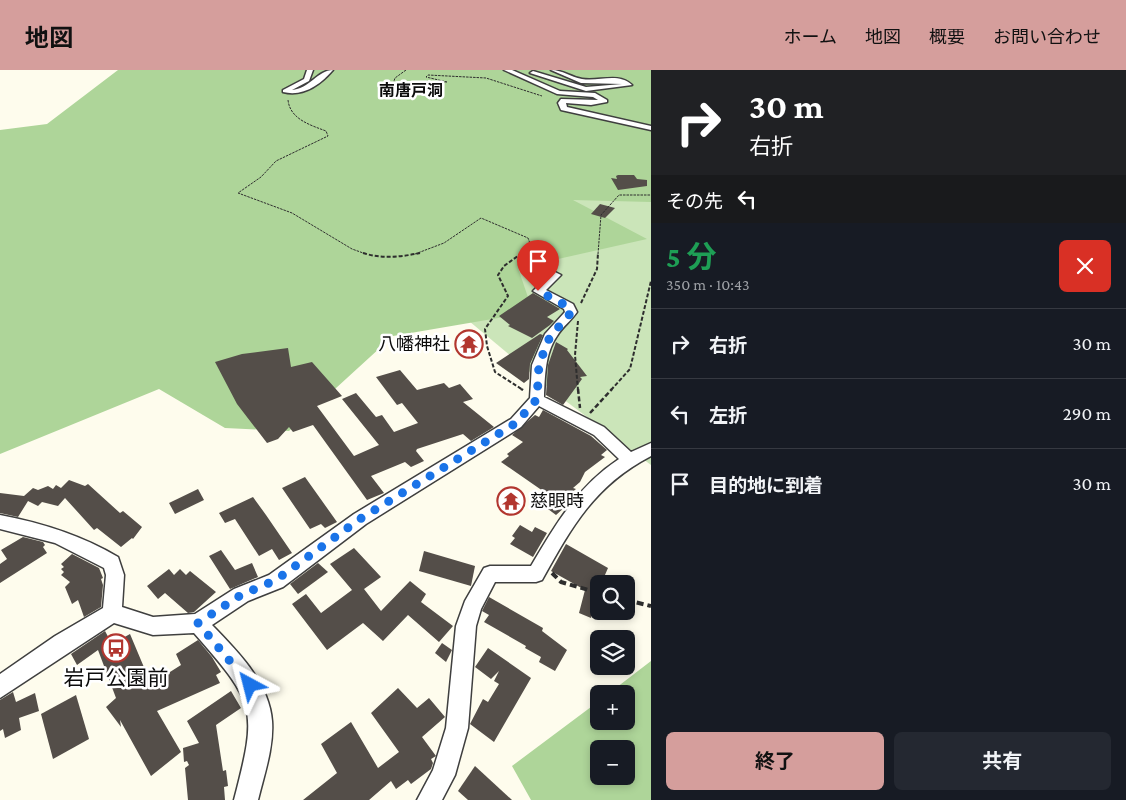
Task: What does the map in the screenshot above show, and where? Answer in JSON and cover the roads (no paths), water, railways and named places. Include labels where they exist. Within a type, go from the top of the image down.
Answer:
[{"type":"street","points":[[310,70],[307,80],[286,88],[285,91],[302,91],[317,82],[330,70]]},
{"type":"street","points":[[507,70],[560,93],[595,95],[606,101],[591,103],[563,100],[564,108],[651,128]]},
{"type":"street","points":[[522,70],[586,89],[629,85],[622,80],[581,81],[554,70]]},
{"type":"street","points":[[112,612],[153,626],[198,623],[241,595],[276,580],[360,519],[516,423],[537,399],[539,364],[551,334],[565,321],[571,312],[569,307],[538,291],[555,275]]},
{"type":"street","points":[[537,399],[582,422],[618,444],[627,459]]},
{"type":"street","points":[[429,800],[443,775],[457,728],[466,626],[472,607],[490,574],[536,574],[555,538],[583,496],[627,459],[651,448]]},
{"type":"street","points":[[0,522],[47,531],[112,563],[114,575],[112,612]]},
{"type":"street","points":[[0,687],[62,643],[112,612]]},
{"type":"street","points":[[198,623],[250,685],[262,720],[259,745],[246,800]]},
{"type":"place","name":"八幡神社","points":[[469,344]]},
{"type":"place","name":"慈眼時","points":[[511,501]]},
{"type":"place","name":"岩戸公園前","points":[[116,648]]},
{"type":"district","name":"南唐戸洞","points":[[411,90]]}]
